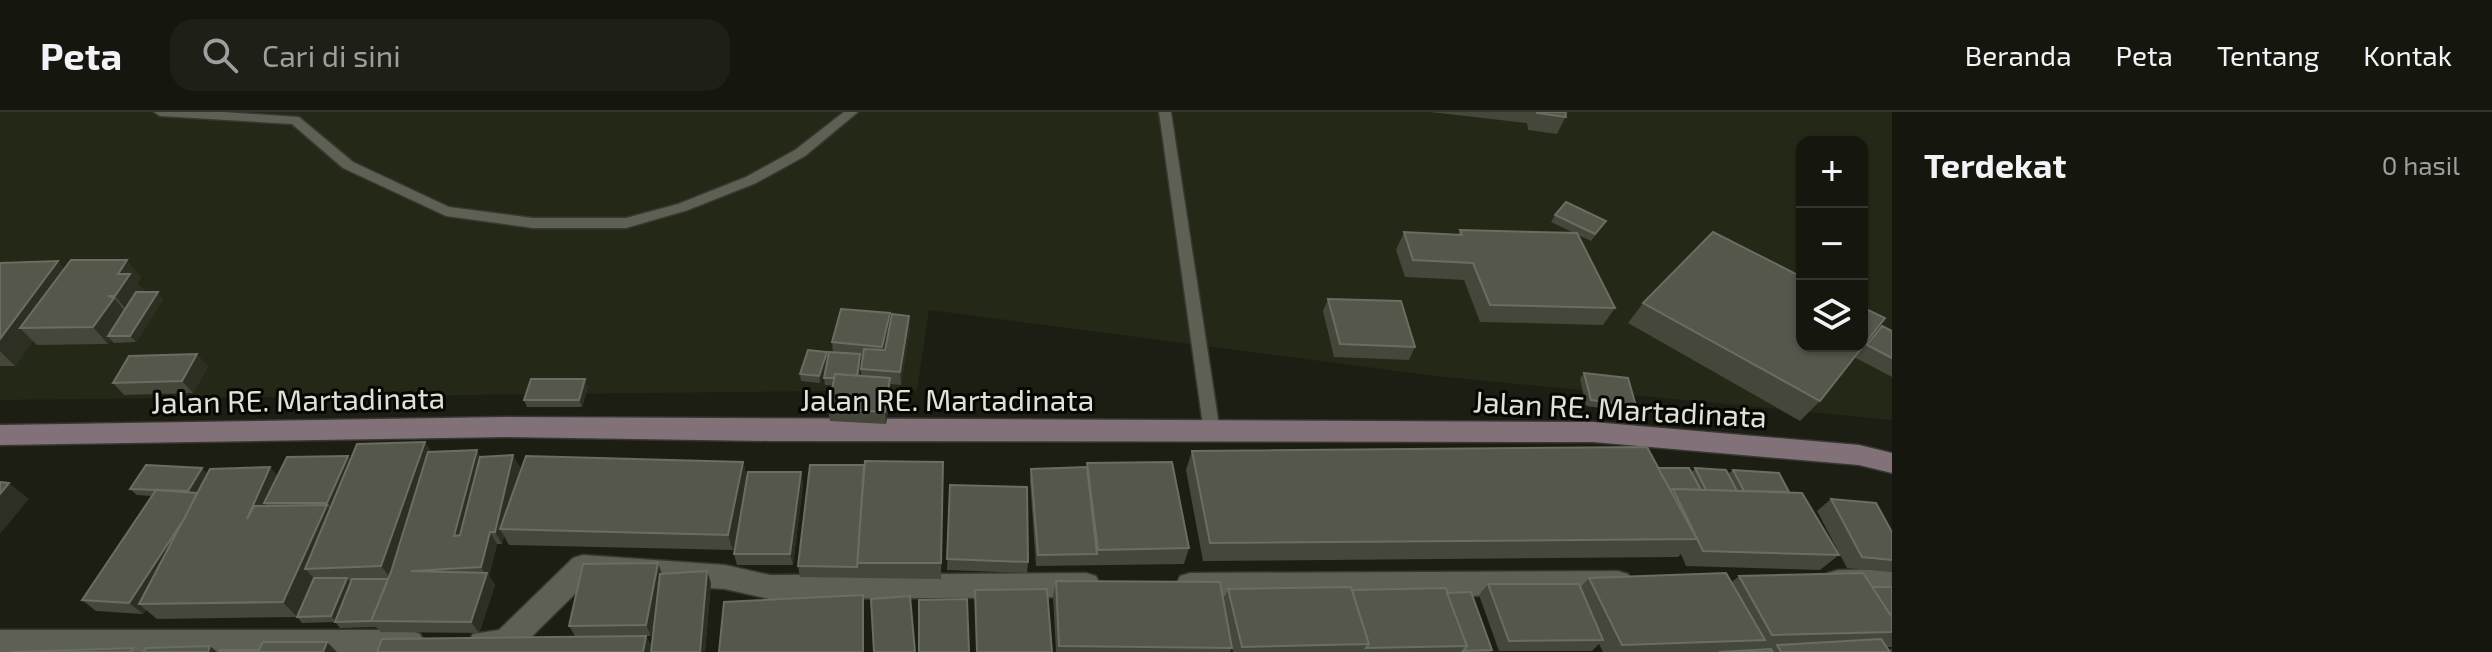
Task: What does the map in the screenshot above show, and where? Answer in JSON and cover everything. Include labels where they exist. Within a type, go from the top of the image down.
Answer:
[{"type":"main road","name":"Jalan RE. Martadinata","points":[[0,435],[505,427],[1593,432],[1859,455],[1892,463]]},
{"type":"street","points":[[0,643],[505,643],[583,567],[725,577],[770,587],[1118,585]]},
{"type":"street","points":[[1813,582],[1892,581]]},
{"type":"street","points":[[1165,585],[1639,583]]},
{"type":"lane","points":[[160,112],[295,120],[348,165],[446,211],[533,223],[626,223],[683,207],[751,180],[800,153],[852,112]]},
{"type":"lane","points":[[1165,112],[1212,432]]},
{"type":"shaded area","points":[[0,112],[1892,112],[1892,420],[1436,376],[929,310],[917,390],[0,400]]},
{"type":"building","points":[[1565,112],[1566,117],[1537,113]]},
{"type":"building","points":[[1566,202],[1606,221],[1595,234],[1555,215]]},
{"type":"building","points":[[1460,230],[1577,233],[1615,308],[1490,305],[1473,263],[1413,260],[1404,232],[1462,235]]},
{"type":"building","points":[[1713,232],[1796,274],[1796,352],[1858,352],[1820,401],[1643,303]]},
{"type":"building","points":[[71,260],[127,260],[118,274],[130,274],[115,296],[108,296],[114,298],[93,327],[20,328]]},
{"type":"building","points":[[58,261],[0,339],[0,263]]},
{"type":"building","points":[[136,292],[158,292],[130,336],[108,336]]},
{"type":"building","points":[[1328,299],[1401,301],[1415,347],[1340,344]]},
{"type":"building","points":[[841,309],[890,313],[882,347],[832,342]]},
{"type":"building","points":[[1868,310],[1885,318],[1868,340]]},
{"type":"building","points":[[892,314],[909,316],[900,372],[861,369],[864,349],[885,350]]},
{"type":"building","points":[[1882,326],[1892,331],[1892,358],[1868,346]]},
{"type":"building","points":[[808,350],[827,352],[819,376],[800,374]]},
{"type":"building","points":[[829,352],[860,354],[857,376],[835,374],[834,378],[824,378]]},
{"type":"building","points":[[197,354],[182,381],[113,383],[129,356]]},
{"type":"building","points":[[1584,373],[1628,378],[1636,406],[1591,400]]},
{"type":"building","points":[[835,374],[890,378],[885,412],[828,409]]},
{"type":"building","points":[[531,379],[585,379],[579,400],[524,400]]},
{"type":"building","points":[[425,442],[381,566],[305,569],[357,444]]},
{"type":"building","points":[[1647,447],[1697,539],[1210,543],[1192,451]]},
{"type":"building","points":[[477,450],[454,536],[460,535],[480,457],[513,455],[495,532],[490,532],[481,567],[411,571],[487,573],[471,622],[371,621],[391,572],[428,452]]},
{"type":"building","points":[[348,456],[327,503],[264,503],[287,457]]},
{"type":"building","points":[[526,456],[743,462],[728,535],[500,529]]},
{"type":"building","points":[[865,461],[943,462],[941,563],[857,563]]},
{"type":"building","points":[[1172,462],[1189,548],[1098,550],[1087,463]]},
{"type":"building","points":[[146,465],[202,468],[188,491],[130,489]]},
{"type":"building","points":[[810,465],[864,465],[857,567],[798,566]]},
{"type":"building","points":[[270,467],[247,519],[254,506],[327,505],[283,602],[139,604],[210,469]]},
{"type":"building","points":[[1087,467],[1097,554],[1038,555],[1031,469]]},
{"type":"building","points":[[1658,468],[1689,468],[1701,490],[1671,491]]},
{"type":"building","points":[[1695,468],[1726,470],[1737,491],[1706,490]]},
{"type":"building","points":[[1733,470],[1779,473],[1789,492],[1744,491]]},
{"type":"building","points":[[748,472],[801,472],[790,554],[734,554]]},
{"type":"building","points":[[0,482],[9,483],[0,494]]},
{"type":"building","points":[[950,485],[1027,487],[1028,562],[947,559]]},
{"type":"building","points":[[1673,489],[1802,493],[1839,555],[1703,551]]},
{"type":"building","points":[[156,490],[197,493],[184,519],[129,603],[82,600]]},
{"type":"building","points":[[1831,499],[1876,503],[1892,532],[1892,560],[1862,557]]},
{"type":"building","points":[[658,563],[646,625],[569,626],[583,564]]},
{"type":"building","points":[[707,571],[700,652],[651,652],[660,574]]},
{"type":"building","points":[[1726,573],[1765,640],[1622,645],[1589,578]]},
{"type":"building","points":[[1863,573],[1892,617],[1892,632],[1772,635],[1739,576]]},
{"type":"building","points":[[314,578],[347,578],[331,616],[297,617]]},
{"type":"building","points":[[352,579],[388,579],[371,621],[335,622]]},
{"type":"building","points":[[1056,581],[1220,582],[1232,648],[1059,646]]},
{"type":"building","points":[[1488,584],[1579,584],[1603,640],[1509,641]]},
{"type":"building","points":[[1351,587],[1369,644],[1242,647],[1228,589]]},
{"type":"building","points":[[1872,587],[1891,587],[1892,617]]},
{"type":"building","points":[[1446,588],[1467,646],[1366,648],[1369,644],[1352,590]]},
{"type":"building","points":[[1047,589],[1052,652],[977,652],[975,590]]},
{"type":"building","points":[[1471,592],[1492,650],[1463,651],[1467,646],[1447,593]]},
{"type":"building","points":[[863,595],[863,652],[719,652],[724,602]]},
{"type":"building","points":[[910,596],[915,652],[874,652],[871,599]]},
{"type":"building","points":[[967,599],[969,652],[919,652],[919,600]]},
{"type":"building","points":[[646,636],[643,652],[377,652],[382,639]]},
{"type":"building","points":[[1881,639],[1890,652],[1781,652],[1777,645]]},
{"type":"building","points":[[263,642],[327,642],[323,652],[258,652]]},
{"type":"building","points":[[210,646],[208,652],[143,652],[146,648]]},
{"type":"building","points":[[133,648],[131,652],[11,652]]},
{"type":"building","points":[[1771,649],[1773,652],[1719,652]]},
{"type":"building","points":[[220,650],[259,650],[219,652]]}]
